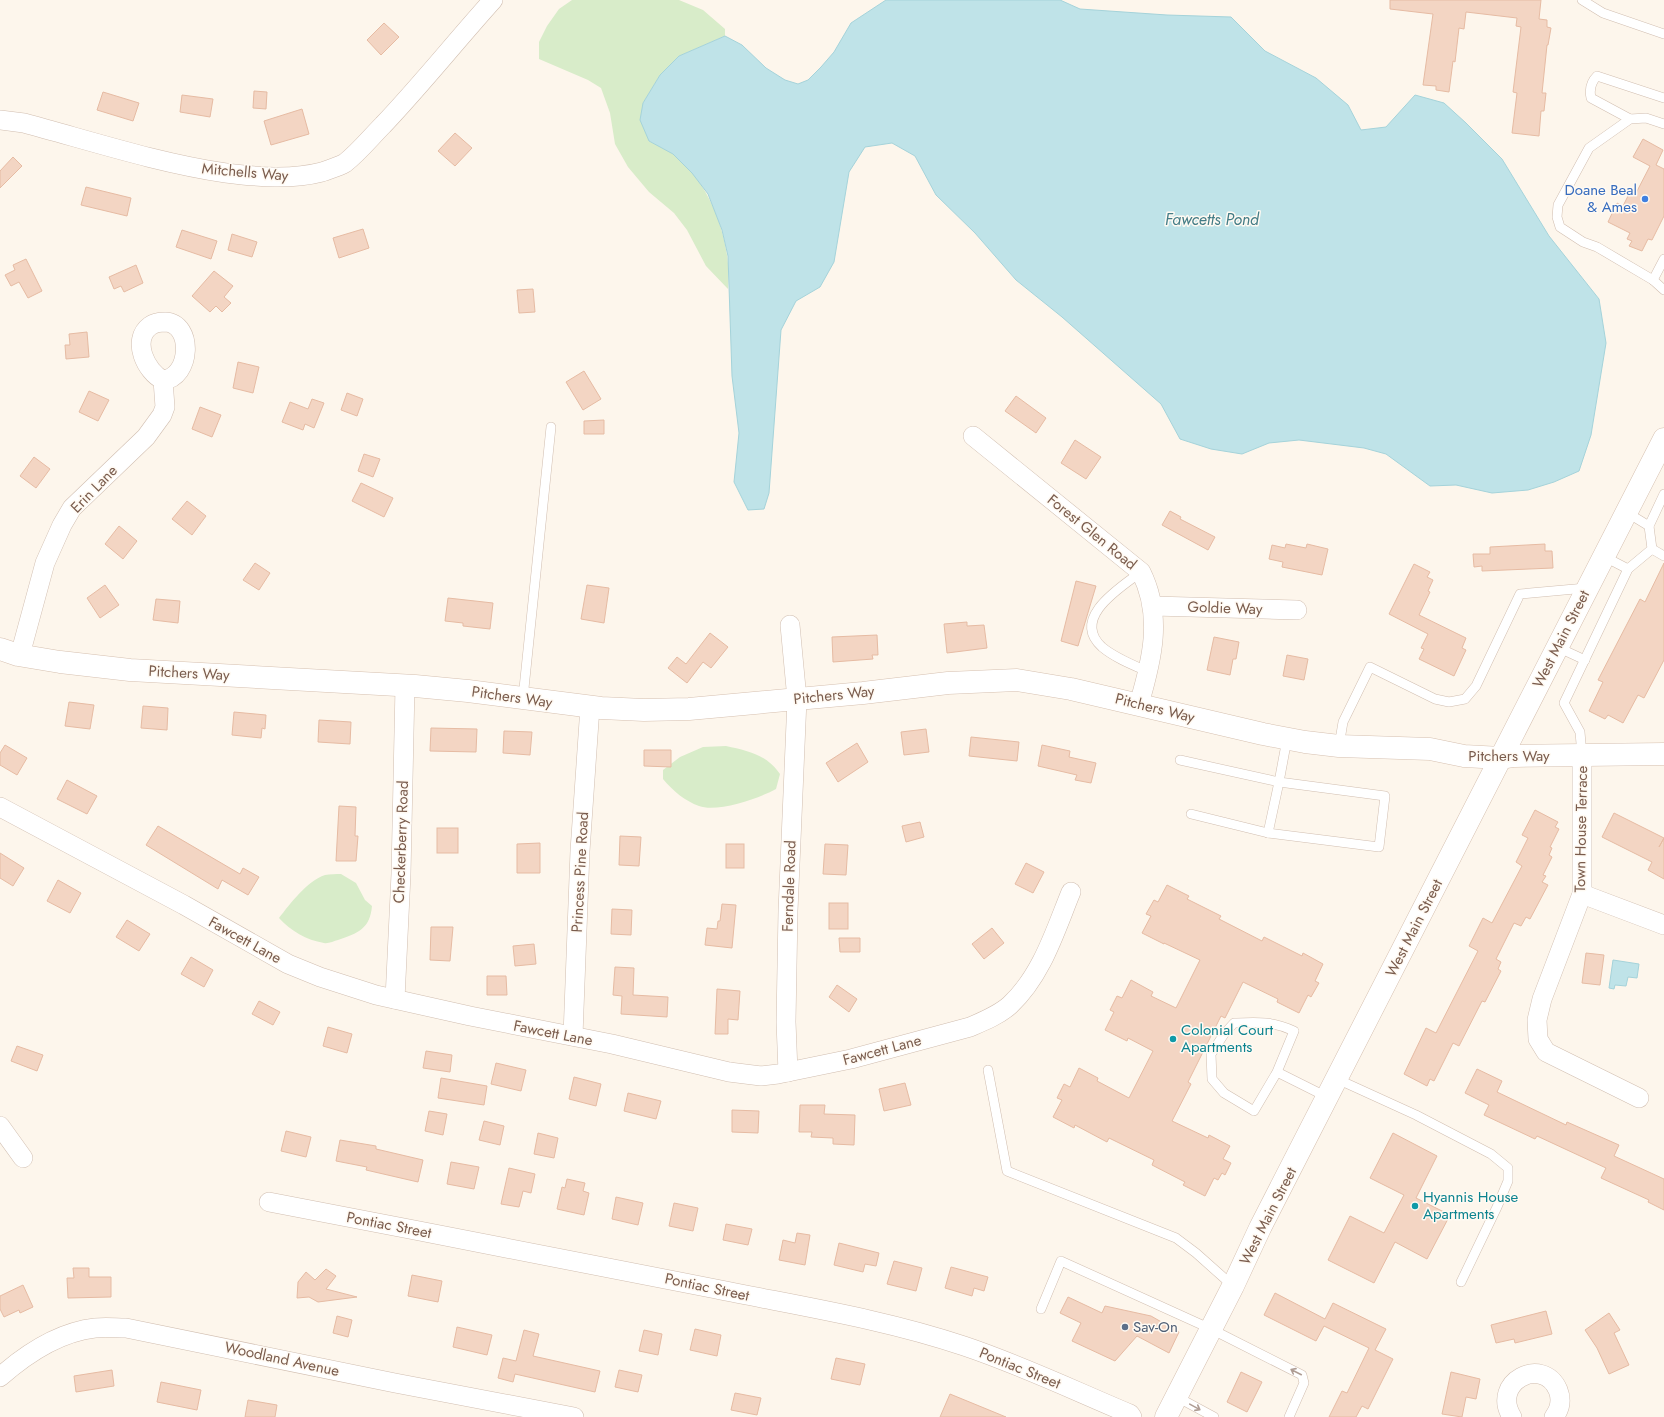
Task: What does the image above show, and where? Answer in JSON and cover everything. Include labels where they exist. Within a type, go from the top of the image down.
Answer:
[{"type":"main road","name":"West Main Street","points":[[1166,1417],[1233,1286],[1260,1228],[1664,439]]},
{"type":"main road","name":"Pitchers Way","points":[[10,652],[60,662],[130,670],[468,691],[590,707],[628,710],[661,710],[797,699],[948,683],[1017,680],[1071,689],[1287,739],[1339,746],[1430,749],[1464,756],[1501,758],[1514,756],[1664,754]]},
{"type":"street","name":"Mitchells Way","points":[[0,120],[24,123],[171,163],[201,169],[266,177],[284,178],[308,175],[334,168],[344,163],[357,152],[396,112],[493,0]]},
{"type":"street","name":"Erin Lane","points":[[10,652],[45,563],[62,525],[72,508],[146,437],[162,416],[165,407],[163,380]]},
{"type":"street","name":"Forest Glen Road","points":[[973,436],[1141,572],[1149,588],[1153,606],[1154,622],[1149,672],[1139,704]]},
{"type":"street","name":"Goldie Way","points":[[1153,606],[1297,610]]},
{"type":"street","points":[[790,625],[797,699]]},
{"type":"street","name":"Checkerberry Road","points":[[395,999],[401,874],[405,686]]},
{"type":"street","name":"Ferndale Road","points":[[788,1072],[786,1022],[788,911],[797,699]]},
{"type":"street","name":"Princess Pine Road","points":[[573,1036],[580,851],[590,707]]},
{"type":"street","name":"Town House Terrace","points":[[1582,755],[1582,894],[1542,999],[1537,1020],[1538,1039],[1546,1052],[1639,1098]]},
{"type":"street","name":"Fawcett Lane","points":[[0,807],[184,905],[288,964],[320,977],[376,995],[573,1036],[748,1075],[761,1076],[788,1072],[851,1059],[970,1027],[999,1014],[1022,993],[1037,970],[1071,892]]},
{"type":"street","points":[[1582,894],[1664,925]]},
{"type":"street","points":[[0,1126],[23,1158]]},
{"type":"street","name":"Pontiac Street","points":[[269,1202],[639,1273],[865,1319],[964,1346],[990,1355],[1130,1414],[1132,1417]]},
{"type":"street","name":"Woodland Avenue","points":[[0,1377],[26,1356],[51,1342],[95,1328],[126,1328],[395,1383],[574,1417]]},
{"type":"street","points":[[1512,1417],[1507,1404],[1508,1391],[1511,1385],[1522,1377],[1534,1374],[1552,1381],[1559,1392],[1560,1404],[1554,1417]]},
{"type":"lane","points":[[1582,0],[1603,13],[1664,34]]},
{"type":"lane","points":[[1630,119],[1591,98],[1589,91],[1593,80],[1598,76],[1664,98]]},
{"type":"lane","points":[[1664,124],[1646,118],[1630,119],[1589,148],[1558,205],[1557,217],[1560,227],[1583,242],[1597,247],[1653,280],[1664,290]]},
{"type":"lane","points":[[1653,280],[1664,259]]},
{"type":"lane","points":[[523,698],[551,427]]},
{"type":"lane","points":[[1652,549],[1649,526],[1664,494]]},
{"type":"lane","points":[[1626,512],[1649,526]]},
{"type":"lane","points":[[1652,549],[1664,556]]},
{"type":"lane","points":[[1582,755],[1580,732],[1564,703],[1628,569],[1652,549]]},
{"type":"lane","points":[[1603,556],[1628,569]]},
{"type":"lane","points":[[1141,572],[1113,592],[1104,601],[1093,620],[1092,630],[1095,639],[1102,647],[1149,672]]},
{"type":"lane","points":[[1339,746],[1343,722],[1370,667],[1435,699],[1449,702],[1465,699],[1476,686],[1520,594],[1587,588]]},
{"type":"lane","points":[[1557,647],[1585,660]]},
{"type":"lane","points":[[1268,833],[1287,739]]},
{"type":"lane","points":[[1180,760],[1279,782],[1385,796],[1379,847],[1268,833],[1191,814]]},
{"type":"lane","points":[[1259,1022],[1280,1025],[1294,1031],[1277,1072],[1254,1111],[1224,1093],[1212,1079],[1211,1054],[1224,1034],[1234,1023],[1259,1022]]},
{"type":"lane","points":[[988,1070],[1007,1171],[1176,1238],[1196,1253],[1233,1286]]},
{"type":"lane","points":[[1277,1072],[1416,1115],[1491,1154],[1508,1168],[1508,1181],[1503,1194],[1461,1282]]},
{"type":"lane","points":[[1041,1309],[1061,1261],[1211,1329],[1302,1375],[1304,1383],[1289,1417]]},
{"type":"lane","points":[[1177,1396],[1214,1417]]},
{"type":"green space","points":[[572,0],[679,0],[703,10],[725,29],[725,36],[679,56],[660,75],[643,103],[649,141],[670,152],[684,163],[702,186],[716,213],[721,227],[727,255],[728,289],[706,266],[687,230],[674,213],[649,192],[628,167],[615,144],[610,113],[601,88],[588,80],[539,59],[539,42],[547,26],[559,9]]},
{"type":"green space","points":[[726,746],[756,754],[775,767],[780,774],[776,789],[738,804],[707,808],[694,804],[684,798],[671,788],[663,779],[663,770],[680,757],[703,747]]},
{"type":"green space","points":[[341,874],[356,883],[365,900],[372,906],[369,920],[362,929],[329,943],[324,943],[311,940],[299,934],[279,918],[299,894],[312,882],[325,875]]},
{"type":"water","name":"Fawcetts Pond","points":[[886,0],[1060,0],[1080,9],[1167,15],[1231,17],[1265,51],[1316,78],[1348,105],[1361,130],[1386,127],[1415,95],[1444,103],[1502,159],[1549,236],[1599,299],[1606,343],[1591,435],[1579,471],[1554,482],[1528,490],[1492,493],[1456,485],[1430,486],[1386,454],[1364,448],[1299,440],[1269,443],[1242,454],[1211,449],[1180,439],[1161,404],[1062,317],[1016,280],[975,233],[936,195],[915,156],[892,143],[865,147],[849,172],[834,262],[820,287],[796,301],[781,330],[769,493],[764,509],[748,510],[734,482],[739,433],[732,376],[728,256],[722,230],[708,194],[692,173],[673,154],[649,141],[640,120],[643,103],[660,75],[679,56],[725,36],[742,45],[766,68],[785,80],[798,84],[808,80],[834,52],[851,23]]},
{"type":"water","points":[[1613,960],[1639,964],[1637,978],[1628,977],[1626,986],[1615,985],[1614,989],[1609,988]]},
{"type":"building","points":[[1390,0],[1541,0],[1539,19],[1547,20],[1547,27],[1551,28],[1547,45],[1542,93],[1546,93],[1544,111],[1541,111],[1539,136],[1512,133],[1517,93],[1513,92],[1521,27],[1516,26],[1517,18],[1466,12],[1464,29],[1459,28],[1455,62],[1453,61],[1449,92],[1436,90],[1436,86],[1423,85],[1433,14],[1390,9]]},
{"type":"building","points":[[384,23],[399,37],[381,55],[367,40]]},
{"type":"building","points":[[254,91],[267,92],[266,109],[253,108]]},
{"type":"building","points":[[103,92],[139,103],[133,121],[97,110]]},
{"type":"building","points":[[182,95],[213,99],[210,117],[180,112]]},
{"type":"building","points":[[302,109],[309,134],[271,145],[264,121]]},
{"type":"building","points":[[455,133],[472,148],[455,166],[438,151]]},
{"type":"building","name":"Doane Beal & Ames","points":[[1643,139],[1663,150],[1656,165],[1664,169],[1664,216],[1652,240],[1648,239],[1642,251],[1629,246],[1632,241],[1627,239],[1630,233],[1608,222],[1617,203],[1623,206],[1630,192],[1635,195],[1650,166],[1633,157]]},
{"type":"building","points":[[13,157],[22,166],[0,188],[0,171]]},
{"type":"building","points":[[86,187],[131,198],[127,216],[81,205]]},
{"type":"building","points":[[363,229],[369,248],[339,258],[333,238]]},
{"type":"building","points":[[182,230],[217,241],[211,259],[176,247]]},
{"type":"building","points":[[232,234],[257,242],[252,257],[228,250]]},
{"type":"building","points":[[26,259],[42,291],[28,298],[19,282],[11,286],[5,275],[15,270],[13,265]]},
{"type":"building","points":[[136,265],[143,283],[124,292],[121,286],[114,289],[109,277]]},
{"type":"building","points":[[214,271],[233,286],[224,297],[231,303],[222,312],[216,306],[210,312],[192,296]]},
{"type":"building","points":[[533,289],[535,312],[519,313],[517,290]]},
{"type":"building","points":[[87,332],[89,357],[66,359],[65,345],[70,345],[69,334]]},
{"type":"building","points":[[238,362],[259,367],[253,393],[233,388]]},
{"type":"building","points":[[584,371],[601,399],[583,410],[566,382]]},
{"type":"building","points":[[89,391],[109,400],[98,421],[79,412]]},
{"type":"building","points":[[347,393],[363,399],[357,416],[341,410]]},
{"type":"building","points":[[1016,396],[1046,418],[1036,433],[1005,411]]},
{"type":"building","points":[[312,399],[324,403],[314,428],[305,424],[303,430],[282,422],[290,402],[308,409]]},
{"type":"building","points":[[200,407],[221,415],[212,437],[192,429]]},
{"type":"building","points":[[604,420],[604,434],[584,434],[584,421]]},
{"type":"building","points":[[1075,440],[1101,457],[1086,479],[1061,463]]},
{"type":"building","points":[[364,454],[380,459],[373,477],[358,471]]},
{"type":"building","points":[[34,457],[50,469],[36,488],[20,476]]},
{"type":"building","points":[[361,483],[393,498],[384,517],[352,501]]},
{"type":"building","points":[[187,501],[206,516],[192,535],[172,519]]},
{"type":"building","points":[[1170,511],[1181,517],[1180,519],[1215,537],[1208,550],[1162,525]]},
{"type":"building","points":[[119,526],[137,541],[123,559],[105,544]]},
{"type":"building","points":[[1286,544],[1306,548],[1307,544],[1328,549],[1322,575],[1282,567],[1283,562],[1269,559],[1272,545],[1285,548]]},
{"type":"building","points":[[1545,544],[1545,551],[1552,551],[1553,568],[1482,571],[1482,566],[1474,567],[1473,554],[1490,554],[1490,547]]},
{"type":"building","points":[[255,563],[270,573],[259,590],[243,580]]},
{"type":"building","points":[[1664,563],[1664,660],[1644,698],[1638,695],[1623,723],[1608,715],[1605,719],[1589,711],[1603,682],[1598,680],[1640,599],[1645,602]]},
{"type":"building","points":[[1414,564],[1430,572],[1427,577],[1433,580],[1428,591],[1430,592],[1419,615],[1466,638],[1462,648],[1466,650],[1454,676],[1419,659],[1424,649],[1421,648],[1428,634],[1389,614]]},
{"type":"building","points":[[1076,581],[1096,586],[1078,646],[1061,641]]},
{"type":"building","points":[[105,585],[119,605],[100,618],[87,598]]},
{"type":"building","points":[[587,585],[609,588],[604,623],[581,619]]},
{"type":"building","points":[[448,598],[493,603],[490,629],[463,626],[463,623],[445,621]]},
{"type":"building","points":[[156,599],[180,601],[178,623],[153,620]]},
{"type":"building","points":[[967,622],[967,626],[984,625],[987,648],[947,653],[944,624]]},
{"type":"building","points":[[710,633],[728,647],[711,668],[703,662],[687,683],[668,668],[677,657],[686,664]]},
{"type":"building","points":[[877,635],[878,655],[872,655],[873,659],[833,662],[832,637]]},
{"type":"building","points":[[1214,637],[1239,642],[1236,659],[1233,659],[1230,675],[1207,670]]},
{"type":"building","points":[[1287,655],[1308,659],[1304,680],[1283,676]]},
{"type":"building","points":[[69,702],[94,705],[90,729],[65,726]]},
{"type":"building","points":[[143,706],[168,708],[167,730],[141,728]]},
{"type":"building","points":[[234,712],[266,715],[265,729],[262,728],[261,738],[232,735]]},
{"type":"building","points":[[319,720],[351,722],[350,744],[318,742]]},
{"type":"building","points":[[431,728],[477,729],[476,752],[430,751]]},
{"type":"building","points":[[926,729],[929,752],[904,755],[901,732]]},
{"type":"building","points":[[504,731],[532,732],[530,755],[503,753]]},
{"type":"building","points":[[971,737],[1019,742],[1017,761],[969,756]]},
{"type":"building","points":[[857,743],[868,762],[838,782],[826,763]]},
{"type":"building","points":[[5,745],[27,758],[17,775],[0,765],[0,753]]},
{"type":"building","points":[[1042,745],[1070,751],[1069,757],[1096,763],[1091,783],[1075,780],[1077,775],[1038,766]]},
{"type":"building","points":[[644,750],[671,750],[671,767],[644,766]]},
{"type":"building","points":[[67,780],[97,796],[87,814],[57,799]]},
{"type":"building","points":[[339,806],[356,807],[355,836],[358,836],[356,861],[336,861]]},
{"type":"building","points":[[1535,810],[1558,822],[1555,827],[1559,829],[1550,847],[1552,848],[1549,855],[1552,857],[1543,875],[1546,876],[1542,882],[1548,885],[1530,919],[1526,917],[1521,926],[1514,923],[1496,959],[1501,962],[1498,969],[1501,971],[1485,1002],[1482,1001],[1459,1046],[1453,1043],[1434,1081],[1430,1079],[1427,1086],[1404,1074],[1426,1028],[1436,1033],[1478,951],[1469,946],[1483,918],[1492,923],[1522,866],[1516,862],[1528,838],[1522,835]]},
{"type":"building","points":[[1614,813],[1664,838],[1664,879],[1648,870],[1652,862],[1602,837]]},
{"type":"building","points":[[920,822],[924,837],[906,842],[902,826]]},
{"type":"building","points":[[158,826],[240,874],[243,868],[259,877],[248,895],[222,880],[218,889],[146,845]]},
{"type":"building","points":[[437,828],[458,828],[458,853],[437,853]]},
{"type":"building","points":[[620,836],[641,837],[639,866],[619,865]]},
{"type":"building","points":[[540,843],[540,873],[517,873],[517,844]]},
{"type":"building","points":[[726,844],[744,844],[744,868],[726,868]]},
{"type":"building","points":[[825,844],[848,845],[846,875],[823,874]]},
{"type":"building","points":[[0,853],[24,868],[13,886],[0,878]]},
{"type":"building","points":[[1026,863],[1044,872],[1033,893],[1015,884]]},
{"type":"building","points":[[58,880],[81,893],[70,913],[47,901]]},
{"type":"building","name":"Colonial Court Apartments","points":[[1167,885],[1189,896],[1187,899],[1221,916],[1219,919],[1262,941],[1264,937],[1302,956],[1303,953],[1323,964],[1315,981],[1319,983],[1311,997],[1308,995],[1299,1013],[1277,1002],[1278,999],[1243,982],[1225,1018],[1221,1016],[1188,1082],[1191,1084],[1172,1121],[1208,1138],[1209,1135],[1230,1146],[1223,1159],[1231,1163],[1225,1175],[1222,1173],[1218,1180],[1214,1178],[1205,1196],[1183,1185],[1185,1182],[1152,1165],[1154,1160],[1109,1138],[1107,1142],[1075,1125],[1074,1128],[1053,1117],[1062,1100],[1057,1098],[1064,1084],[1070,1087],[1079,1068],[1098,1078],[1097,1081],[1129,1098],[1153,1051],[1128,1038],[1127,1041],[1105,1030],[1114,1012],[1110,1010],[1117,996],[1122,998],[1131,980],[1153,992],[1151,996],[1176,1008],[1200,960],[1142,933],[1151,916],[1146,914],[1154,900],[1158,902]]},
{"type":"building","points":[[829,903],[848,903],[848,929],[829,929]]},
{"type":"building","points":[[722,904],[736,905],[732,948],[705,945],[707,928],[717,929],[718,921],[720,921]]},
{"type":"building","points":[[612,909],[632,910],[631,935],[611,934]]},
{"type":"building","points":[[127,920],[150,934],[139,951],[116,937]]},
{"type":"building","points":[[431,927],[453,927],[450,961],[430,960]]},
{"type":"building","points":[[992,928],[1004,943],[984,959],[972,944]]},
{"type":"building","points":[[839,938],[860,938],[860,952],[840,952]]},
{"type":"building","points":[[534,944],[536,964],[515,966],[513,946]]},
{"type":"building","points":[[1586,953],[1604,955],[1600,985],[1582,983]]},
{"type":"building","points":[[191,957],[213,970],[204,987],[181,974]]},
{"type":"building","points":[[615,967],[634,968],[633,995],[668,997],[667,1017],[621,1014],[622,996],[613,995]]},
{"type":"building","points":[[487,976],[506,976],[507,995],[487,995]]},
{"type":"building","points":[[837,985],[857,999],[849,1012],[829,997]]},
{"type":"building","points":[[717,989],[740,991],[738,1020],[728,1019],[728,1034],[715,1034]]},
{"type":"building","points":[[259,1001],[280,1012],[273,1025],[252,1014]]},
{"type":"building","points":[[328,1027],[352,1034],[347,1053],[323,1046]]},
{"type":"building","points":[[17,1046],[43,1055],[37,1071],[11,1061]]},
{"type":"building","points":[[426,1051],[452,1055],[450,1072],[423,1068]]},
{"type":"building","points":[[496,1063],[526,1070],[521,1091],[491,1084]]},
{"type":"building","points":[[1477,1069],[1502,1081],[1497,1092],[1566,1125],[1567,1122],[1619,1145],[1614,1156],[1664,1179],[1664,1210],[1648,1202],[1649,1200],[1601,1178],[1606,1168],[1537,1136],[1535,1139],[1484,1115],[1489,1105],[1465,1093]]},
{"type":"building","points":[[574,1077],[601,1084],[596,1106],[569,1099]]},
{"type":"building","points":[[441,1078],[487,1086],[484,1105],[438,1098]]},
{"type":"building","points":[[905,1083],[911,1105],[884,1111],[879,1089]]},
{"type":"building","points":[[628,1093],[661,1101],[656,1119],[624,1111]]},
{"type":"building","points":[[800,1105],[825,1105],[824,1114],[855,1115],[854,1145],[833,1144],[833,1138],[811,1137],[812,1132],[799,1132]]},
{"type":"building","points":[[732,1110],[759,1111],[758,1133],[732,1132]]},
{"type":"building","points":[[429,1111],[447,1114],[443,1135],[425,1131]]},
{"type":"building","points":[[484,1121],[504,1126],[500,1145],[479,1140]]},
{"type":"building","points":[[286,1131],[311,1137],[306,1157],[281,1151]]},
{"type":"building","points":[[538,1133],[558,1138],[554,1158],[534,1154]]},
{"type":"building","name":"Hyannis House Apartments","points":[[1393,1133],[1437,1156],[1416,1198],[1450,1215],[1427,1259],[1395,1242],[1374,1283],[1328,1260],[1350,1216],[1384,1233],[1404,1195],[1370,1178]]},
{"type":"building","points":[[340,1140],[376,1146],[376,1149],[423,1160],[418,1182],[366,1170],[367,1167],[336,1161]]},
{"type":"building","points":[[451,1162],[479,1167],[474,1189],[447,1184]]},
{"type":"building","points":[[509,1168],[535,1174],[531,1193],[523,1191],[519,1207],[501,1204]]},
{"type":"building","points":[[567,1179],[585,1183],[583,1191],[589,1193],[584,1215],[557,1209],[562,1187],[565,1188]]},
{"type":"building","points":[[616,1197],[643,1203],[638,1225],[612,1219]]},
{"type":"building","points":[[674,1203],[698,1208],[693,1231],[669,1226]]},
{"type":"building","points":[[726,1224],[752,1229],[748,1245],[723,1240]]},
{"type":"building","points":[[797,1233],[810,1235],[805,1265],[779,1260],[783,1240],[795,1243]]},
{"type":"building","points":[[839,1243],[879,1253],[876,1266],[865,1264],[863,1272],[834,1265]]},
{"type":"building","points":[[894,1261],[922,1268],[916,1291],[887,1284]]},
{"type":"building","points":[[951,1267],[988,1277],[984,1291],[974,1288],[972,1296],[945,1288]]},
{"type":"building","points":[[73,1268],[89,1268],[89,1277],[111,1277],[111,1297],[68,1298],[67,1278],[74,1278]]},
{"type":"building","points":[[326,1269],[336,1276],[326,1289],[357,1297],[318,1302],[309,1297],[297,1298],[298,1282],[306,1272],[315,1280]]},
{"type":"building","points":[[412,1275],[442,1281],[438,1302],[408,1296]]},
{"type":"building","points":[[23,1285],[33,1307],[20,1313],[19,1310],[4,1317],[0,1309],[0,1296]]},
{"type":"building","points":[[1275,1293],[1325,1319],[1333,1303],[1386,1329],[1375,1350],[1393,1359],[1368,1409],[1362,1406],[1356,1417],[1329,1417],[1342,1391],[1347,1393],[1369,1348],[1324,1326],[1316,1341],[1264,1315]]},
{"type":"building","name":"Sav-On","points":[[1068,1297],[1102,1313],[1105,1306],[1151,1316],[1179,1332],[1169,1353],[1137,1336],[1115,1361],[1072,1341],[1081,1323],[1060,1313]]},
{"type":"building","points":[[1546,1311],[1552,1334],[1515,1343],[1514,1339],[1496,1343],[1491,1325]]},
{"type":"building","points":[[1609,1313],[1620,1330],[1614,1333],[1629,1365],[1609,1374],[1597,1348],[1585,1330]]},
{"type":"building","points":[[337,1316],[352,1320],[348,1337],[333,1333]]},
{"type":"building","points":[[457,1327],[492,1335],[487,1355],[453,1347]]},
{"type":"building","points":[[695,1329],[721,1335],[717,1356],[690,1350]]},
{"type":"building","points":[[524,1330],[539,1334],[533,1356],[600,1371],[595,1392],[515,1374],[513,1382],[498,1378],[503,1358],[516,1361]]},
{"type":"building","points":[[644,1330],[662,1334],[658,1355],[639,1351]]},
{"type":"building","points":[[836,1358],[865,1364],[860,1385],[831,1379]]},
{"type":"building","points":[[112,1370],[114,1386],[76,1392],[74,1376]]},
{"type":"building","points":[[619,1370],[642,1375],[638,1392],[615,1387]]},
{"type":"building","points":[[1241,1372],[1262,1382],[1247,1412],[1227,1402]]},
{"type":"building","points":[[1451,1372],[1480,1379],[1476,1399],[1466,1397],[1462,1417],[1442,1414]]},
{"type":"building","points":[[161,1382],[201,1390],[197,1410],[157,1402]]},
{"type":"building","points":[[735,1393],[761,1398],[757,1415],[731,1410]]},
{"type":"building","points":[[950,1394],[1006,1417],[940,1417]]},
{"type":"building","points":[[248,1400],[277,1405],[275,1417],[245,1417]]},
{"type":"place","name":"Doane Beal & Ames","points":[[1645,199]]},
{"type":"place","name":"Colonial Court Apartments","points":[[1173,1039]]},
{"type":"place","name":"Hyannis House Apartments","points":[[1415,1206]]},
{"type":"place","name":"Sav-On","points":[[1125,1327]]}]
